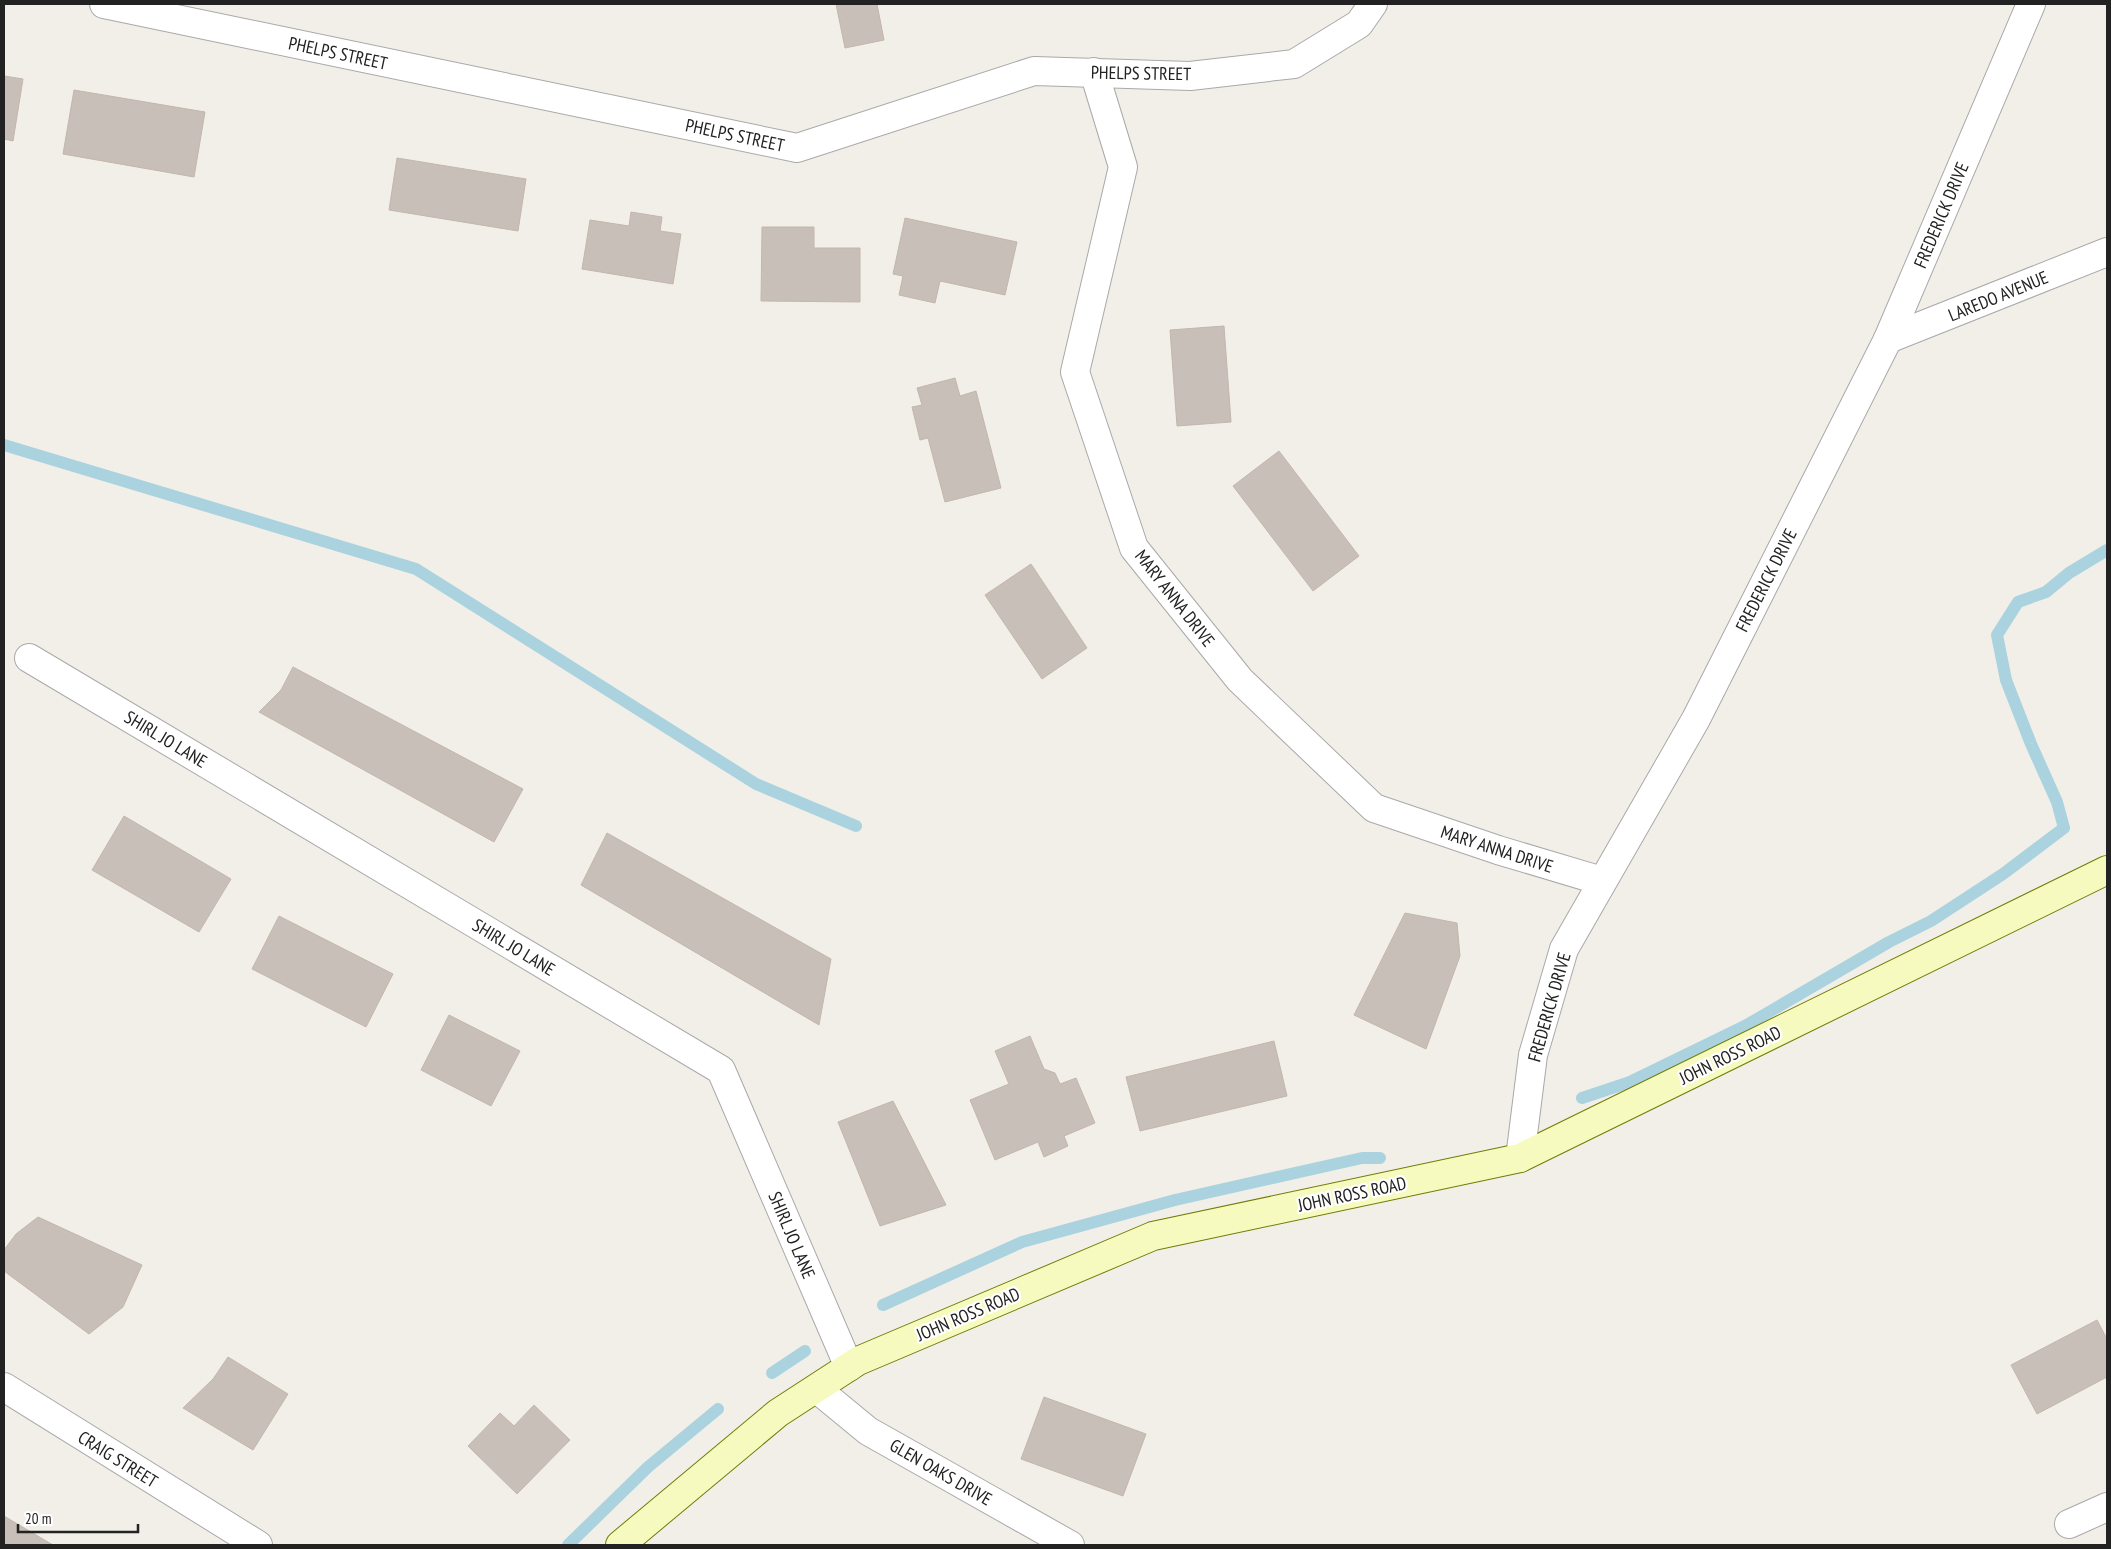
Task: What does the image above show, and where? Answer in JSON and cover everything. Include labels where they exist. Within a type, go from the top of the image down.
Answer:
[{"type":"street","name":"PHELPS STREET","points":[[104,4],[797,148],[1034,71],[1190,76],[1294,64],[1359,24],[1373,4]]},
{"type":"street","name":"FREDERICK DRIVE","points":[[1520,1158],[1533,1054],[1564,949],[1696,719],[1888,339],[2031,4]]},
{"type":"street","name":"MARY ANNA DRIVE","points":[[1094,72],[1122,167],[1075,372],[1134,548],[1240,680],[1374,808],[1498,850],[1602,882]]},
{"type":"street","name":"LAREDO AVENUE","points":[[1888,339],[2107,252]]},
{"type":"street","name":"SHIRL JO LANE","points":[[29,658],[720,1070],[849,1367]]},
{"type":"street","name":"JOHN ROSS ROAD","points":[[620,1545],[778,1413],[818,1389],[858,1361],[1153,1236],[1520,1158],[2107,870]]},
{"type":"street","name":"CRAIG STREET","points":[[4,1387],[258,1545]]},
{"type":"street","name":"GLEN OAKS DRIVE","points":[[818,1389],[868,1430],[1070,1545]]},
{"type":"street","points":[[2069,1524],[2107,1507]]},
{"type":"building","points":[[836,4],[877,4],[884,40],[845,48]]},
{"type":"building","points":[[4,76],[23,79],[13,141],[4,139]]},
{"type":"building","points":[[74,90],[205,112],[194,177],[63,154]]},
{"type":"building","points":[[397,158],[526,179],[518,231],[389,210]]},
{"type":"building","points":[[631,212],[662,217],[660,231],[681,234],[673,284],[582,269],[590,220],[629,226]]},
{"type":"building","points":[[905,218],[1017,242],[1005,295],[940,281],[935,303],[899,295],[903,276],[893,274]]},
{"type":"building","points":[[762,227],[814,227],[814,248],[860,248],[860,302],[761,301]]},
{"type":"building","points":[[1224,326],[1231,422],[1177,426],[1170,330]]},
{"type":"building","points":[[955,378],[960,396],[976,391],[1001,488],[945,502],[928,438],[920,440],[912,407],[922,405],[917,388]]},
{"type":"building","points":[[1279,451],[1359,556],[1313,591],[1233,486]]},
{"type":"building","points":[[1031,564],[1087,648],[1042,679],[985,595]]},
{"type":"building","points":[[293,667],[523,789],[494,842],[259,712],[281,690]]},
{"type":"building","points":[[124,816],[231,879],[199,932],[92,870]]},
{"type":"building","points":[[607,833],[831,959],[819,1025],[581,885]]},
{"type":"building","points":[[1405,913],[1457,923],[1460,956],[1426,1049],[1354,1015]]},
{"type":"building","points":[[279,916],[393,974],[366,1027],[252,969]]},
{"type":"building","points":[[449,1015],[520,1051],[491,1106],[421,1070]]},
{"type":"building","points":[[1030,1036],[1044,1069],[1055,1073],[1060,1084],[1076,1078],[1095,1123],[1064,1136],[1068,1146],[1044,1157],[1038,1142],[995,1160],[970,1100],[1009,1084],[995,1051]]},
{"type":"building","points":[[1274,1041],[1287,1096],[1140,1131],[1126,1077]]},
{"type":"building","points":[[893,1101],[946,1205],[880,1226],[838,1122]]},
{"type":"building","points":[[38,1217],[142,1265],[123,1307],[89,1334],[4,1271],[4,1250],[16,1234]]},
{"type":"building","points":[[2097,1320],[2107,1339],[2107,1377],[2037,1414],[2011,1365]]},
{"type":"building","points":[[228,1357],[288,1394],[253,1450],[183,1408],[213,1379]]},
{"type":"building","points":[[1044,1397],[1146,1434],[1123,1496],[1021,1459]]},
{"type":"building","points":[[534,1405],[570,1440],[517,1494],[468,1446],[500,1413],[514,1426]]},
{"type":"building","points":[[4,1516],[53,1545],[4,1545]]},
{"type":"waterway","points":[[4,445],[416,569],[756,784],[856,826]]},
{"type":"waterway","points":[[1582,1098],[1630,1082],[1745,1026],[1889,942],[1931,921],[2003,874],[2064,828],[2057,802],[2031,744],[2006,680],[1997,635],[2018,602],[2046,592],[2069,573],[2107,550]]},
{"type":"waterway","points":[[883,1305],[1022,1242],[1175,1200],[1362,1158],[1380,1158]]},
{"type":"waterway","points":[[772,1373],[805,1351]]},
{"type":"waterway","points":[[568,1545],[648,1467],[718,1409]]}]
